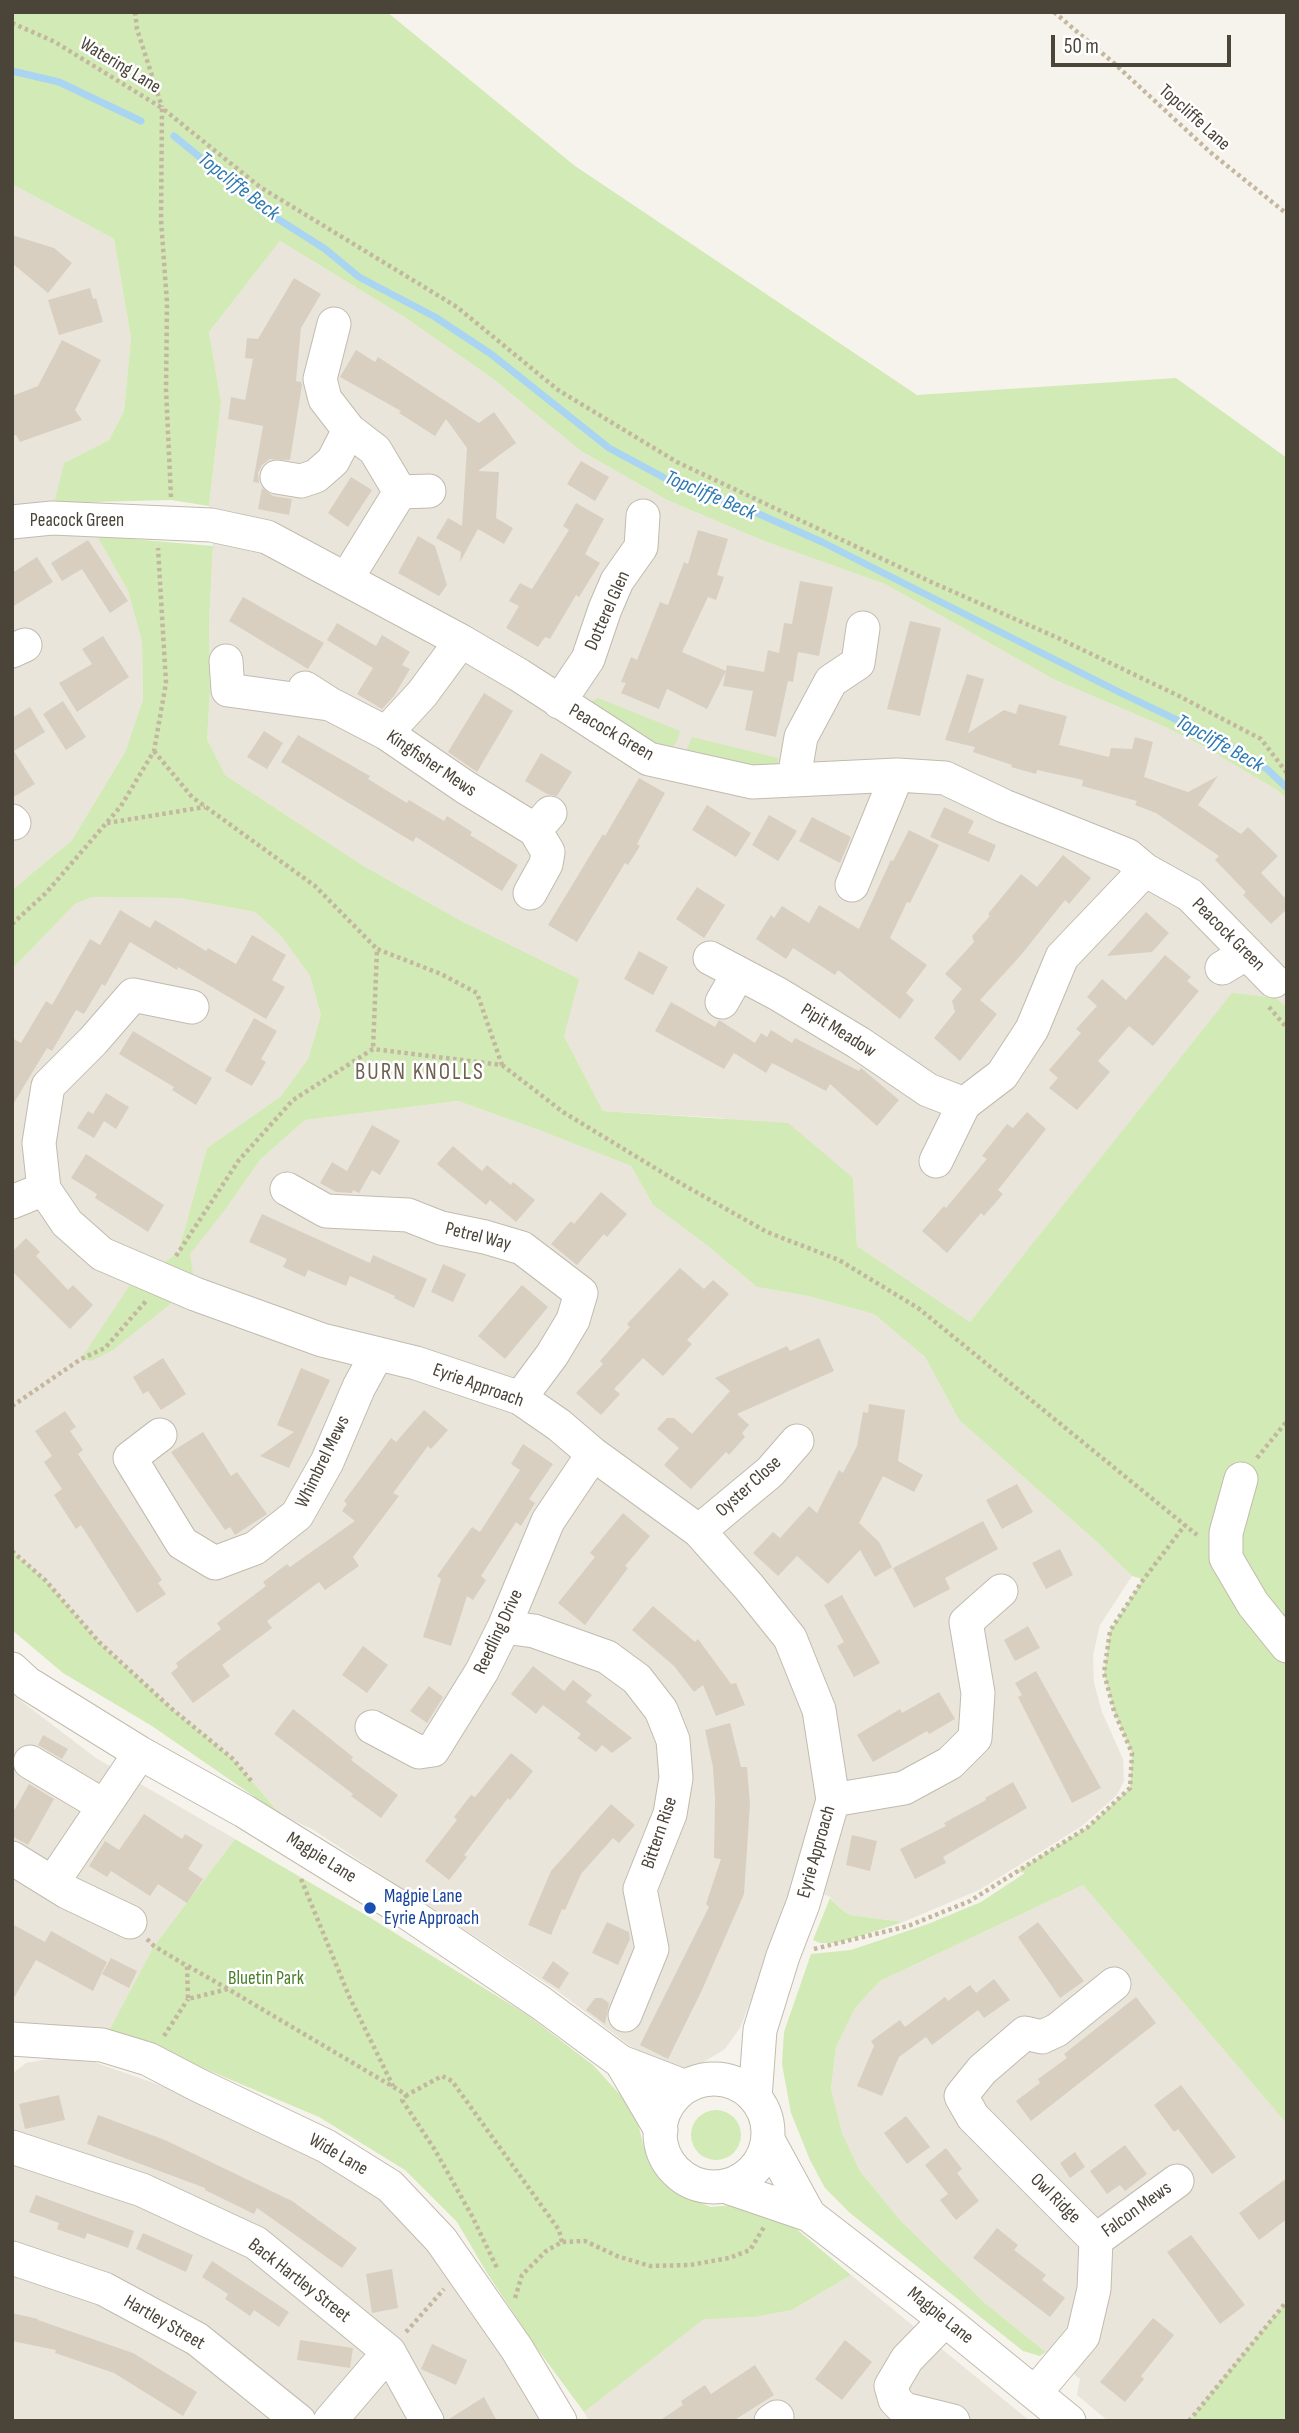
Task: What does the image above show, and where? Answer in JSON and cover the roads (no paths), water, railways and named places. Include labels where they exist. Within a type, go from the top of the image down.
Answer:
[{"type":"street","points":[[334,324],[320,379],[325,399],[349,430],[374,450],[415,491],[347,578]]},
{"type":"street","points":[[277,477],[301,481],[316,476],[332,461],[349,430]]},
{"type":"street","name":"Dotterel Glen","points":[[559,702],[587,659],[617,581],[641,547],[643,516]]},
{"type":"street","name":"Peacock Green","points":[[12,522],[52,517],[164,522],[211,525],[267,537],[461,640],[649,759],[752,782],[897,775],[945,778],[1004,806],[1127,855],[1145,870],[1190,895],[1234,960],[1274,981]]},
{"type":"street","points":[[794,778],[801,737],[831,681],[858,663],[863,628]]},
{"type":"street","points":[[386,733],[422,694],[461,640]]},
{"type":"street","name":"Kingfisher Mews","points":[[226,661],[228,690],[318,696],[386,733],[465,787],[542,822],[548,852],[546,864],[530,892]]},
{"type":"street","points":[[852,885],[897,775]]},
{"type":"street","points":[[936,1161],[964,1104],[1002,1075],[1032,1029],[1062,957],[1145,870]]},
{"type":"street","name":"Pipit Meadow","points":[[710,958],[859,1042],[928,1090],[964,1104]]},
{"type":"street","points":[[722,1002],[738,974]]},
{"type":"street","name":"Eyrie Approach","points":[[192,1007],[133,995],[93,1041],[48,1086],[39,1143],[44,1189],[67,1223],[102,1254],[163,1281],[322,1340],[416,1363],[520,1398],[699,1531],[790,1638],[819,1710],[833,1800],[803,1904],[783,1956],[760,2030],[755,2098]]},
{"type":"street","points":[[12,1202],[44,1189]]},
{"type":"street","name":"Petrel Way","points":[[287,1189],[326,1211],[408,1214],[441,1228],[522,1248],[590,1288],[552,1355],[520,1398]]},
{"type":"street","name":"Whimbrel Mews","points":[[160,1436],[130,1458],[182,1543],[215,1563],[255,1548],[297,1515],[327,1462],[359,1387],[377,1354]]},
{"type":"street","name":"Oyster Close","points":[[699,1531],[770,1472],[797,1441]]},
{"type":"street","name":"Reedling Drive","points":[[372,1727],[419,1752],[433,1751],[476,1681],[504,1627],[548,1521],[593,1454]]},
{"type":"street","points":[[1241,1479],[1226,1533],[1226,1558],[1252,1604],[1287,1646]]},
{"type":"street","points":[[833,1800],[904,1788],[982,1743],[978,1693],[966,1622],[1001,1591]]},
{"type":"street","name":"Bittern Rise","points":[[504,1627],[534,1631],[607,1657],[637,1679],[661,1710],[673,1740],[676,1778],[670,1814],[640,1889],[652,1949],[625,2015]]},
{"type":"street","name":"Magpie Lane","points":[[12,1669],[27,1683],[140,1753],[293,1840],[418,1920],[541,2003],[621,2062],[686,2087]]},
{"type":"street","points":[[53,1882],[140,1753]]},
{"type":"street","points":[[30,1762],[104,1805]]},
{"type":"street","points":[[12,1858],[67,1892],[130,1922]]},
{"type":"street","name":"Owl Ridge","points":[[1035,2393],[1083,2336],[1094,2289],[1096,2240],[973,2117],[961,2096],[982,2070],[1025,2033],[1042,2037],[1057,2030],[1114,1984]]},
{"type":"street","name":"Eyrie Approach","points":[[718,2079],[760,2030]]},
{"type":"street","name":"Wide Lane","points":[[12,2039],[102,2045],[148,2059],[326,2146],[390,2186],[441,2240],[517,2349],[560,2421]]},
{"type":"street","name":"Magpie Lane","points":[[621,2062],[661,2130]]},
{"type":"street","points":[[718,2079],[735,2084],[755,2098],[766,2119],[768,2140],[763,2156],[754,2170],[740,2180],[724,2186],[700,2185],[679,2174],[664,2154],[661,2130],[668,2105],[686,2087],[701,2081],[718,2079]]},
{"type":"street","name":"Magpie Lane","points":[[768,2140],[795,2210]]},
{"type":"street","name":"Back Hartley Street","points":[[12,2147],[142,2190],[256,2243],[389,2353],[427,2421]]},
{"type":"street","name":"Falcon Mews","points":[[1096,2240],[1177,2180]]},
{"type":"street","name":"Magpie Lane","points":[[724,2186],[795,2210],[945,2320],[1069,2421]]},
{"type":"street","name":"Hartley Street","points":[[12,2258],[104,2289],[197,2339],[299,2421]]},
{"type":"street","points":[[945,2320],[907,2358],[891,2386],[895,2400],[904,2409],[953,2421]]},
{"type":"street","points":[[330,2421],[389,2353]]},
{"type":"waterway","name":"Topcliffe Beck","points":[[12,71],[59,82],[141,121]]},
{"type":"waterway","name":"Topcliffe Beck","points":[[174,136],[267,212],[325,249],[359,277],[435,317],[491,354],[609,448],[672,482],[759,514],[822,542],[1204,733],[1267,769],[1287,788]]},
{"type":"place","name":"Magpie Lane Eyrie Approach","points":[[370,1908]]},
{"type":"district","name":"BURN KNOLLS","points":[[420,1073]]},
{"type":"park label","name":"Bluetin Park","points":[[266,1979]]}]
